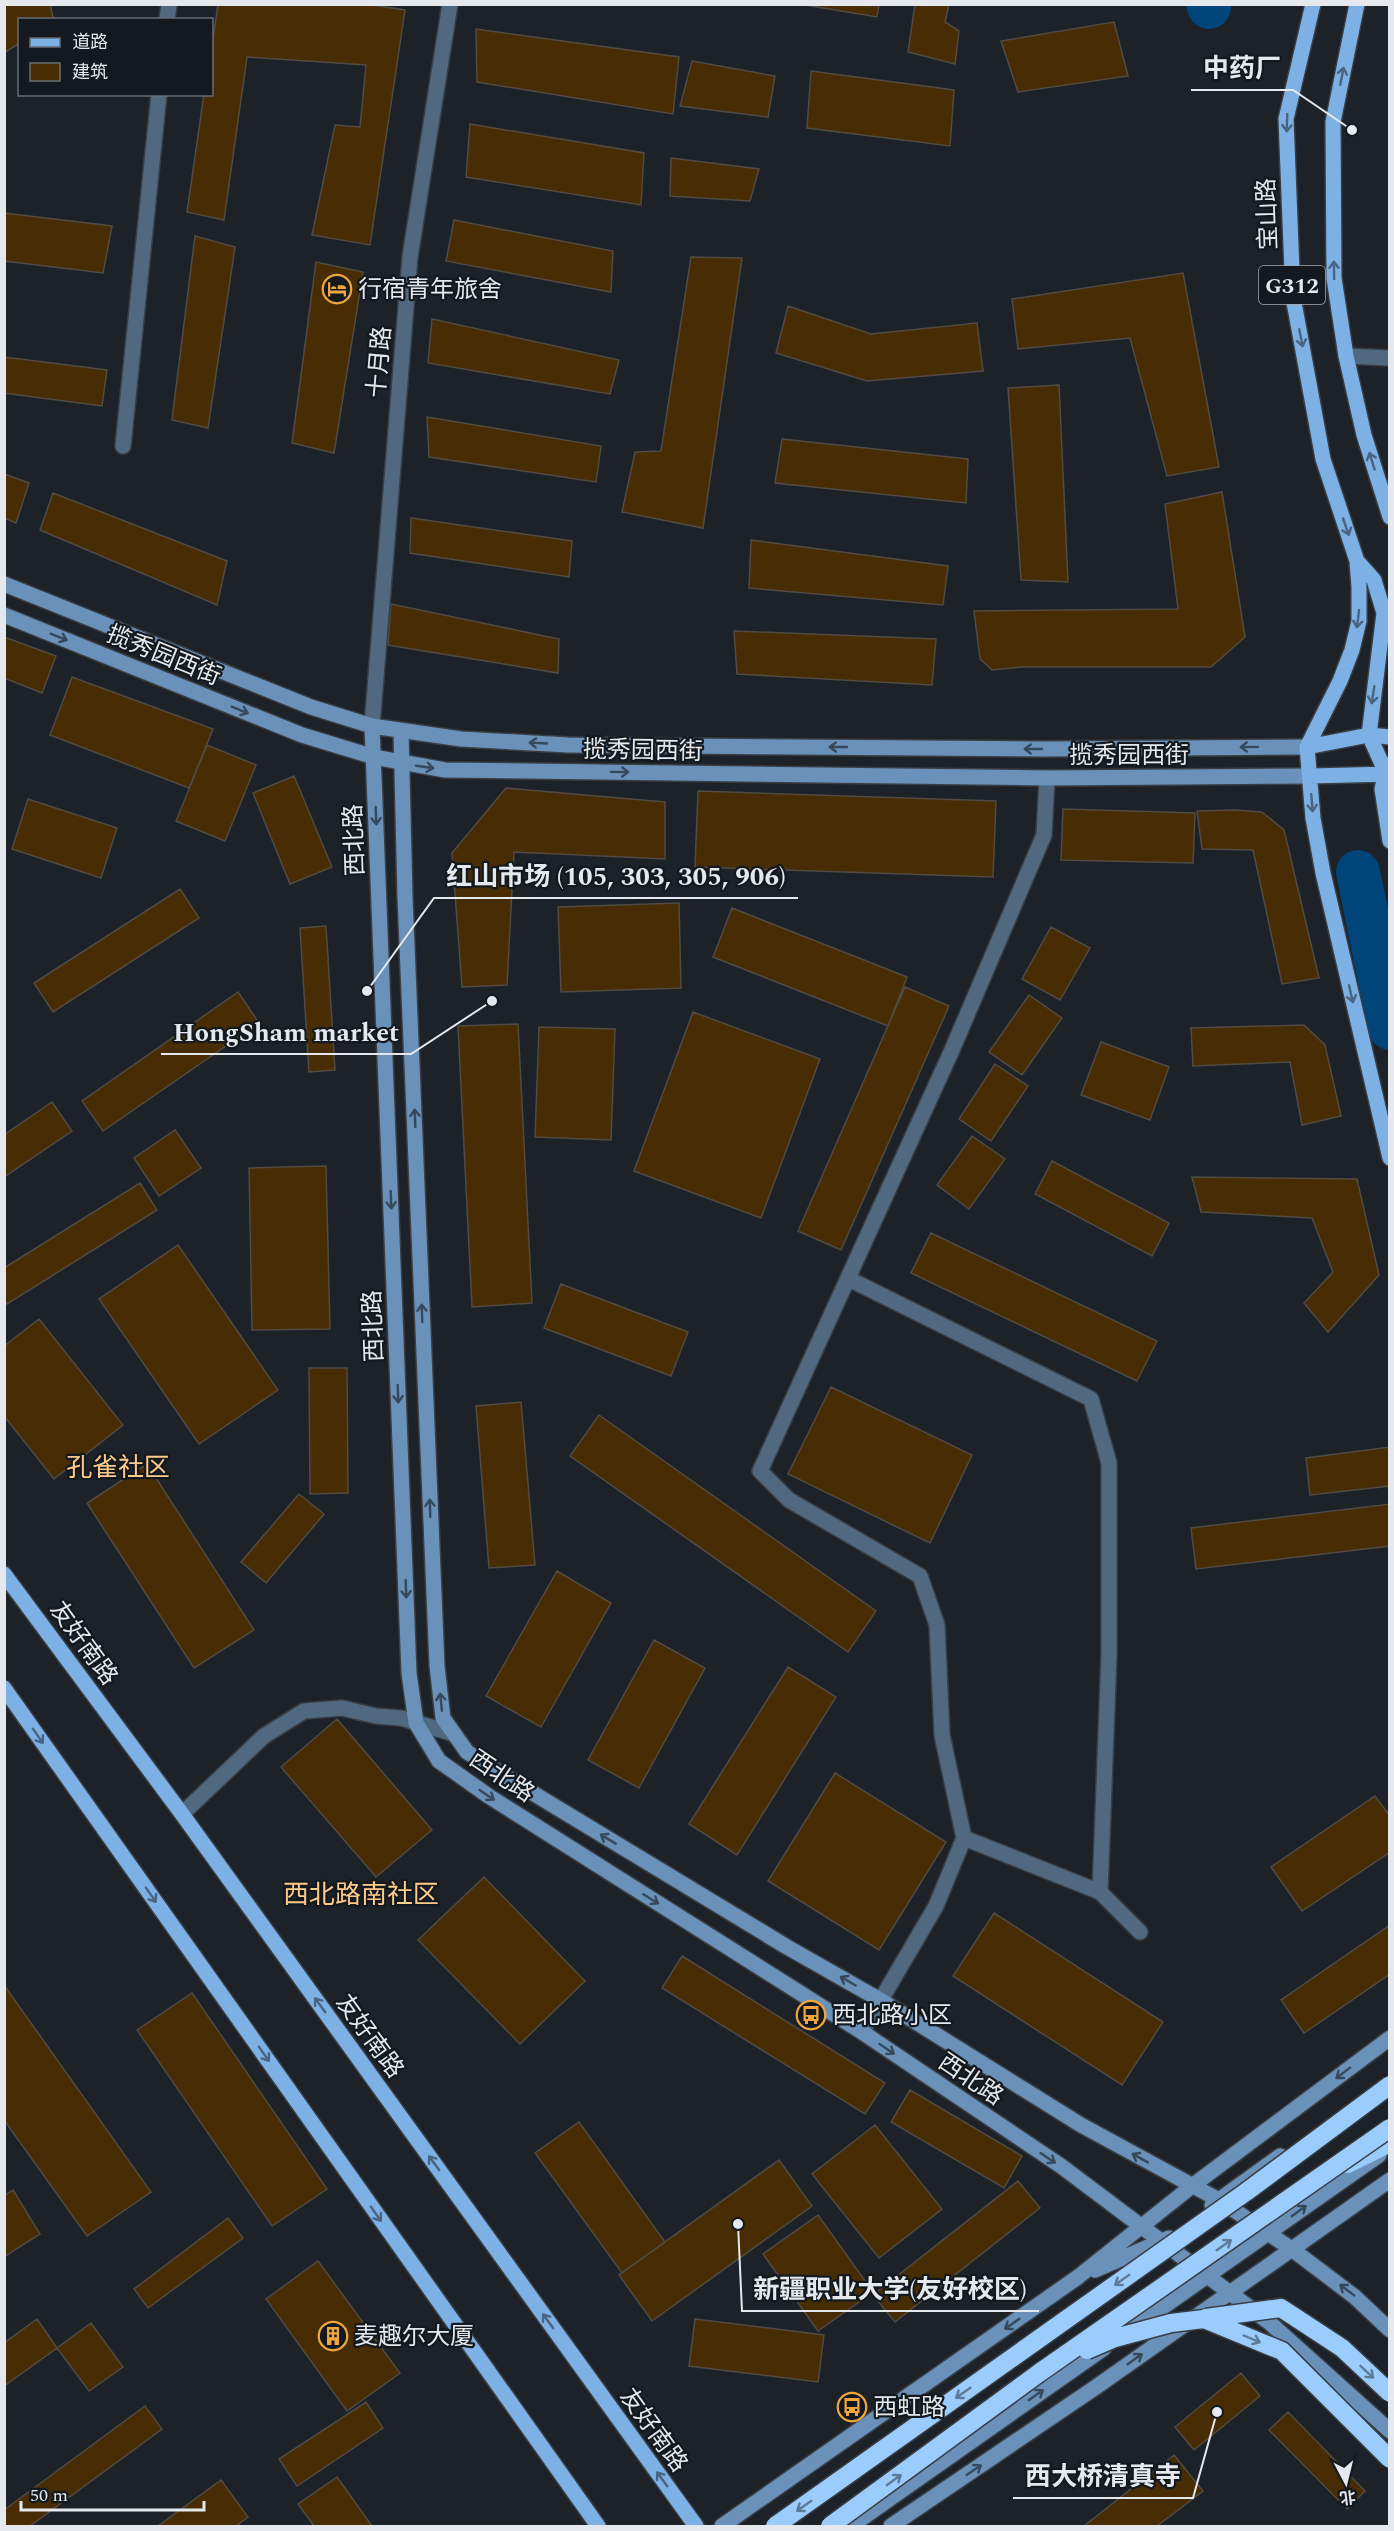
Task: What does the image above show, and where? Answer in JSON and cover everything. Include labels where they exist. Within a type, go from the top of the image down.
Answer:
[{"type":"highway","points":[[775,2526],[1236,2199],[1389,2085]]},
{"type":"highway","points":[[830,2526],[1039,2373],[1389,2128]]},
{"type":"highway","points":[[1320,2178],[1389,2146]]},
{"type":"highway","points":[[1039,2373],[1067,2358],[1115,2338],[1171,2323],[1281,2308],[1342,2348],[1389,2393]]},
{"type":"highway","points":[[1204,2319],[1282,2351],[1389,2459]]},
{"type":"main road","name":"宝山路","points":[[1313,4],[1287,119],[1293,297],[1323,459],[1357,561]]},
{"type":"main road","name":"G312","points":[[1357,4],[1333,122],[1334,278],[1346,356],[1364,435],[1389,517]]},
{"type":"main road","points":[[1357,561],[1374,580],[1383,613],[1369,735],[1388,769],[1382,789],[1389,841]]},
{"type":"main road","points":[[1357,561],[1359,621],[1352,650],[1340,681],[1307,747],[1313,818],[1323,873],[1389,1158]]},
{"type":"main road","name":"揽秀园西街","points":[[4,584],[311,707],[372,726],[461,739],[568,745],[1032,749],[1307,747]]},
{"type":"main road","name":"揽秀园西街","points":[[4,615],[302,735],[374,758],[445,770],[1047,778],[1310,777]]},
{"type":"main road","name":"西北路","points":[[372,726],[409,1673],[416,1723],[439,1761],[490,1797],[862,2032],[1061,2166],[1270,2323],[1389,2431]]},
{"type":"main road","name":"西北路","points":[[401,731],[405,897],[437,1666],[443,1718],[467,1752],[503,1775],[787,1947],[882,2001],[1081,2125],[1219,2200],[1293,2250],[1355,2297],[1389,2330]]},
{"type":"main road","points":[[1307,747],[1369,735],[1389,737]]},
{"type":"main road","points":[[1310,777],[1388,769]]},
{"type":"main road","name":"友好南路","points":[[4,1574],[182,1814],[696,2526]]},
{"type":"main road","points":[[4,1689],[598,2526]]},
{"type":"main road","points":[[722,2526],[1078,2277],[1143,2228],[1192,2186],[1389,2038]]},
{"type":"main road","points":[[1078,2277],[1163,2243],[1389,2077]]},
{"type":"main road","points":[[851,2526],[1209,2276],[1389,2146]]},
{"type":"main road","points":[[891,2526],[1096,2387],[1389,2180]]},
{"type":"street","name":"十月路","points":[[372,726],[410,257],[450,4]]},
{"type":"street","points":[[123,446],[159,96]]},
{"type":"street","points":[[1346,356],[1389,358]]},
{"type":"street","points":[[862,2032],[936,1906],[964,1838],[942,1735],[937,1625],[920,1576],[789,1500],[760,1471],[952,1050],[1044,835],[1047,778]]},
{"type":"street","points":[[849,1279],[1091,1399],[1109,1463],[1109,1654],[1100,1892]]},
{"type":"street","points":[[182,1814],[264,1736],[304,1711],[342,1708],[416,1723],[454,1734]]},
{"type":"street","points":[[964,1838],[1100,1892],[1140,1932]]},
{"type":"building","points":[[4,4],[50,4],[54,18],[18,18],[18,44],[4,53]]},
{"type":"building","points":[[218,4],[365,4],[405,10],[370,245],[312,235],[335,125],[360,127],[366,65],[247,57],[224,220],[187,212],[204,96],[213,96],[213,40]]},
{"type":"building","points":[[799,4],[879,4],[877,17]]},
{"type":"building","points":[[915,4],[949,4],[945,22],[959,31],[955,64],[908,52]]},
{"type":"building","points":[[1114,22],[1128,76],[1018,92],[1001,41]]},
{"type":"building","points":[[476,29],[679,57],[673,114],[477,82]]},
{"type":"building","points":[[692,61],[775,76],[768,117],[680,106]]},
{"type":"building","points":[[811,71],[954,90],[950,146],[807,128]]},
{"type":"building","points":[[470,124],[644,153],[641,205],[466,177]]},
{"type":"building","points":[[671,158],[759,169],[750,201],[670,196]]},
{"type":"building","points":[[4,213],[112,226],[103,273],[4,261]]},
{"type":"building","points":[[454,220],[613,251],[611,292],[446,261]]},
{"type":"building","points":[[195,236],[235,247],[208,428],[172,420]]},
{"type":"building","points":[[691,257],[742,258],[703,528],[622,512],[635,452],[661,451]]},
{"type":"building","points":[[316,262],[363,272],[334,453],[292,443]]},
{"type":"building","points":[[1183,273],[1219,467],[1167,476],[1130,338],[1018,349],[1012,299]]},
{"type":"building","points":[[788,306],[871,334],[977,323],[983,371],[867,381],[776,353]]},
{"type":"building","points":[[432,319],[619,360],[610,394],[428,363]]},
{"type":"building","points":[[4,357],[107,370],[102,406],[4,393]]},
{"type":"building","points":[[1059,385],[1068,582],[1021,580],[1008,388]]},
{"type":"building","points":[[427,417],[601,446],[596,482],[429,457]]},
{"type":"building","points":[[782,439],[968,459],[966,503],[775,483]]},
{"type":"building","points":[[4,474],[29,483],[16,523],[4,518]]},
{"type":"building","points":[[1222,492],[1245,637],[1211,667],[1022,667],[992,670],[980,659],[974,611],[1178,609],[1165,504]]},
{"type":"building","points":[[53,493],[227,561],[217,605],[40,530]]},
{"type":"building","points":[[411,518],[572,541],[569,577],[410,553]]},
{"type":"building","points":[[751,540],[948,566],[943,605],[749,588]]},
{"type":"building","points":[[391,604],[559,639],[558,673],[388,645]]},
{"type":"building","points":[[734,631],[936,639],[932,685],[737,674]]},
{"type":"building","points":[[4,637],[56,656],[42,693],[4,678]]},
{"type":"building","points":[[72,677],[213,729],[189,788],[50,735]]},
{"type":"building","points":[[207,745],[256,765],[225,841],[176,821]]},
{"type":"building","points":[[294,776],[332,867],[290,884],[253,793]]},
{"type":"building","points":[[506,788],[665,802],[665,859],[514,852],[507,985],[462,987],[452,853]]},
{"type":"building","points":[[698,791],[996,801],[993,877],[695,867]]},
{"type":"building","points":[[28,799],[117,828],[101,878],[12,849]]},
{"type":"building","points":[[1063,809],[1195,813],[1193,863],[1061,860]]},
{"type":"building","points":[[1197,811],[1262,812],[1284,830],[1319,978],[1282,984],[1253,850],[1202,849]]},
{"type":"building","points":[[180,889],[199,918],[53,1012],[34,983]]},
{"type":"building","points":[[679,903],[681,988],[561,992],[558,907]]},
{"type":"building","points":[[732,908],[907,977],[888,1026],[713,957]]},
{"type":"building","points":[[326,926],[335,1070],[309,1072],[300,928]]},
{"type":"building","points":[[1051,927],[1090,948],[1060,1000],[1022,979]]},
{"type":"building","points":[[905,987],[949,1006],[841,1250],[798,1231]]},
{"type":"building","points":[[238,992],[259,1023],[103,1131],[82,1101]]},
{"type":"building","points":[[1029,995],[1062,1018],[1022,1075],[989,1052]]},
{"type":"building","points":[[693,1012],[820,1059],[761,1218],[634,1171]]},
{"type":"building","points":[[518,1024],[532,1303],[472,1307],[458,1026]]},
{"type":"building","points":[[1304,1025],[1325,1045],[1341,1116],[1302,1125],[1290,1062],[1193,1066],[1191,1028]]},
{"type":"building","points":[[539,1027],[615,1029],[611,1140],[535,1137]]},
{"type":"building","points":[[1101,1042],[1169,1067],[1150,1120],[1081,1095]]},
{"type":"building","points":[[995,1064],[1028,1086],[991,1141],[959,1119]]},
{"type":"building","points":[[52,1102],[72,1131],[4,1177],[4,1135]]},
{"type":"building","points":[[175,1130],[201,1168],[159,1196],[134,1158]]},
{"type":"building","points":[[972,1136],[1005,1159],[969,1209],[937,1185]]},
{"type":"building","points":[[1052,1161],[1169,1223],[1152,1256],[1035,1194]]},
{"type":"building","points":[[326,1166],[330,1329],[252,1330],[249,1168]]},
{"type":"building","points":[[1192,1177],[1357,1179],[1379,1275],[1328,1332],[1304,1303],[1333,1272],[1312,1218],[1201,1212]]},
{"type":"building","points":[[140,1183],[157,1210],[7,1304],[4,1299],[4,1268]]},
{"type":"building","points":[[931,1233],[1157,1341],[1137,1381],[911,1273]]},
{"type":"building","points":[[178,1245],[278,1390],[199,1444],[99,1299]]},
{"type":"building","points":[[561,1284],[688,1332],[671,1376],[544,1328]]},
{"type":"building","points":[[39,1319],[123,1425],[54,1479],[4,1416],[4,1346]]},
{"type":"building","points":[[309,1368],[347,1368],[348,1493],[310,1494]]},
{"type":"building","points":[[831,1387],[972,1455],[930,1543],[788,1474]]},
{"type":"building","points":[[521,1402],[535,1565],[489,1568],[476,1406]]},
{"type":"building","points":[[599,1415],[876,1611],[848,1652],[570,1456]]},
{"type":"building","points":[[1390,1447],[1390,1486],[1310,1495],[1306,1458]]},
{"type":"building","points":[[147,1464],[254,1630],[194,1668],[87,1503]]},
{"type":"building","points":[[299,1494],[324,1514],[266,1583],[241,1562]]},
{"type":"building","points":[[1390,1504],[1390,1546],[1196,1569],[1191,1528]]},
{"type":"building","points":[[557,1571],[611,1603],[541,1727],[486,1696]]},
{"type":"building","points":[[654,1640],[705,1668],[639,1788],[588,1760]]},
{"type":"building","points":[[788,1667],[836,1697],[737,1855],[689,1824]]},
{"type":"building","points":[[337,1719],[432,1830],[376,1877],[281,1767]]},
{"type":"building","points":[[835,1773],[946,1842],[879,1950],[768,1881]]},
{"type":"building","points":[[1375,1796],[1390,1816],[1390,1852],[1302,1911],[1271,1867]]},
{"type":"building","points":[[484,1877],[585,1981],[520,2044],[418,1940]]},
{"type":"building","points":[[994,1913],[1163,2022],[1122,2085],[953,1976]]},
{"type":"building","points":[[1390,1925],[1390,1974],[1304,2033],[1281,2000]]},
{"type":"building","points":[[682,1956],[885,2083],[865,2114],[662,1988]]},
{"type":"building","points":[[4,1985],[151,2192],[87,2236],[4,2120]]},
{"type":"building","points":[[192,1993],[327,2189],[272,2226],[137,2030]]},
{"type":"building","points":[[910,2090],[1022,2156],[1004,2188],[891,2122]]},
{"type":"building","points":[[579,2122],[665,2242],[622,2273],[535,2153]]},
{"type":"building","points":[[875,2125],[942,2209],[879,2258],[812,2174]]},
{"type":"building","points":[[779,2160],[812,2206],[652,2321],[619,2275]]},
{"type":"building","points":[[1018,2181],[1040,2208],[895,2322],[873,2295]]},
{"type":"building","points":[[13,2190],[40,2234],[4,2257],[4,2196]]},
{"type":"building","points":[[818,2215],[873,2292],[818,2331],[763,2254]]},
{"type":"building","points":[[228,2218],[243,2238],[148,2308],[134,2289]]},
{"type":"building","name":"麦趣尔大厦","points":[[318,2261],[400,2373],[347,2411],[266,2299]]},
{"type":"building","points":[[37,2319],[57,2348],[4,2386],[4,2343]]},
{"type":"building","points":[[695,2319],[824,2335],[818,2382],[689,2366]]},
{"type":"building","points":[[91,2323],[123,2367],[89,2391],[57,2348]]},
{"type":"building","points":[[1241,2373],[1260,2396],[1194,2450],[1175,2427]]},
{"type":"building","points":[[366,2402],[383,2428],[297,2486],[279,2459]]},
{"type":"building","points":[[145,2406],[162,2429],[30,2526],[5,2526],[4,2510]]},
{"type":"building","points":[[1288,2412],[1365,2491],[1347,2509],[1269,2430]]},
{"type":"building","points":[[1174,2455],[1203,2491],[1157,2526],[1084,2526]]},
{"type":"building","points":[[337,2477],[372,2526],[314,2526],[298,2504]]},
{"type":"building","points":[[221,2480],[248,2517],[236,2526],[158,2526]]},
{"type":"waterway","points":[[1358,872],[1390,1028]]},
{"type":"place","name":"中药厂","points":[[1352,130]]},
{"type":"place","name":"行宿青年旅舍","points":[[337,289]]},
{"type":"place","name":"红山市场 (105, 303, 305, 906)","points":[[367,991]]},
{"type":"place","name":"HongSham market","points":[[492,1001]]},
{"type":"place","name":"西北路小区","points":[[811,2015]]},
{"type":"place","name":"新疆职业大学(友好校区)","points":[[738,2224]]},
{"type":"place","name":"麦趣尔大厦","points":[[333,2336]]},
{"type":"place","name":"西虹路","points":[[852,2407]]},
{"type":"place","name":"西大桥清真寺","points":[[1217,2412]]},
{"type":"district","name":"孔雀社区","points":[[118,1467]]},
{"type":"district","name":"西北路南社区","points":[[361,1894]]}]
